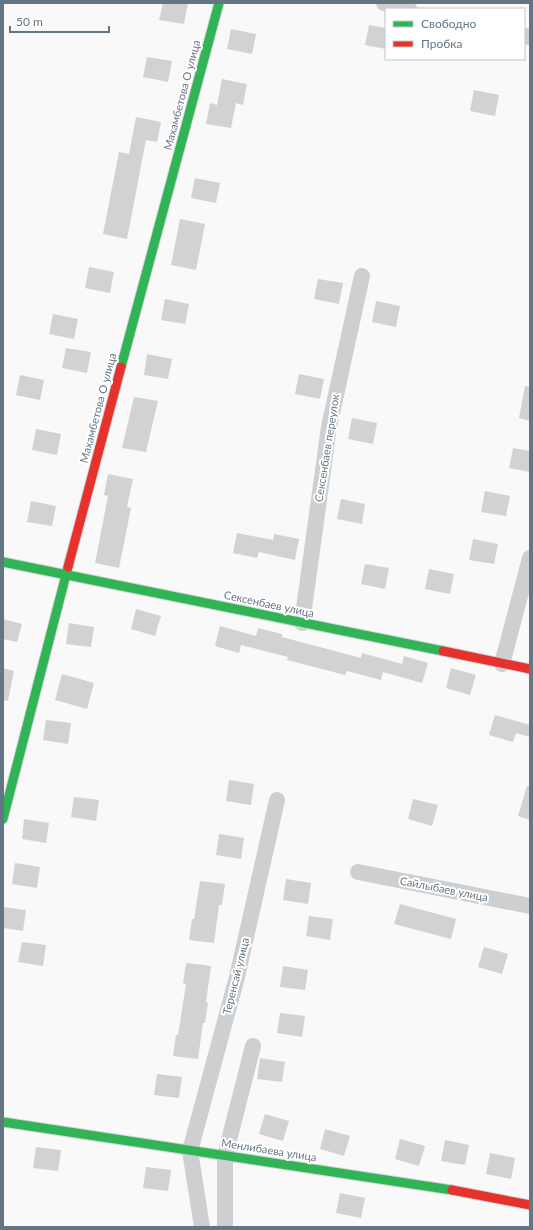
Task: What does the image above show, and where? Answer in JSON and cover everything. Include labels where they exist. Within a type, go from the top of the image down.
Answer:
[{"type":"street","name":"Махамбетова О улица","points":[[3,819],[66,574],[219,3]]},
{"type":"street","points":[[384,3],[405,8]]},
{"type":"street","name":"Сексенбаев переулок","points":[[302,622],[329,427],[362,276]]},
{"type":"street","points":[[502,664],[530,558]]},
{"type":"street","name":"Сексенбаев улица","points":[[3,562],[530,669]]},
{"type":"street","name":"Теренсай улица","points":[[190,1150],[236,977],[277,800]]},
{"type":"street","name":"Сайлыбаев улица","points":[[358,872],[530,906]]},
{"type":"street","points":[[225,1227],[225,1156],[253,1046]]},
{"type":"street","name":"Менлибаева улица","points":[[3,1122],[434,1187],[530,1205]]},
{"type":"street","points":[[190,1150],[202,1227]]},
{"type":"building","points":[[163,3],[188,3],[184,24],[159,20]]},
{"type":"building","points":[[369,25],[385,28],[385,49],[365,45]]},
{"type":"building","points":[[231,29],[256,34],[252,54],[227,49]]},
{"type":"building","points":[[147,57],[172,61],[168,82],[143,77]]},
{"type":"building","points":[[222,79],[247,84],[243,105],[236,103],[231,128],[206,124],[210,103],[217,105]]},
{"type":"building","points":[[474,90],[499,95],[495,116],[470,111]]},
{"type":"building","points":[[136,117],[161,122],[157,142],[146,140],[127,239],[103,234],[119,152],[129,154]]},
{"type":"building","points":[[195,178],[220,183],[216,203],[191,198]]},
{"type":"building","points":[[180,219],[205,224],[196,270],[171,265]]},
{"type":"building","points":[[89,267],[114,272],[110,293],[85,288]]},
{"type":"building","points":[[318,279],[343,283],[339,304],[314,299]]},
{"type":"building","points":[[165,299],[189,304],[185,324],[161,320]]},
{"type":"building","points":[[376,301],[400,306],[396,327],[372,322]]},
{"type":"building","points":[[53,314],[78,319],[74,339],[49,334]]},
{"type":"building","points":[[66,348],[91,352],[87,373],[62,368]]},
{"type":"building","points":[[147,354],[172,359],[168,379],[144,375]]},
{"type":"building","points":[[299,374],[324,379],[320,399],[295,394]]},
{"type":"building","points":[[20,375],[44,380],[40,400],[16,395]]},
{"type":"building","points":[[525,386],[530,387],[530,421],[519,418]]},
{"type":"building","points":[[134,397],[158,401],[146,452],[122,448]]},
{"type":"building","points":[[352,418],[377,423],[373,444],[348,439]]},
{"type":"building","points":[[36,429],[61,434],[57,455],[32,450]]},
{"type":"building","points":[[513,448],[530,451],[530,472],[509,468]]},
{"type":"building","points":[[108,474],[133,479],[127,507],[131,508],[119,568],[95,563],[108,496],[104,495]]},
{"type":"building","points":[[485,491],[510,496],[506,516],[481,512]]},
{"type":"building","points":[[341,499],[365,504],[362,524],[337,519]]},
{"type":"building","points":[[31,501],[56,506],[52,526],[27,522]]},
{"type":"building","points":[[237,533],[273,540],[274,534],[299,539],[295,560],[259,552],[257,558],[233,553]]},
{"type":"building","points":[[473,539],[498,544],[494,564],[469,560]]},
{"type":"building","points":[[365,564],[389,568],[385,589],[361,584]]},
{"type":"building","points":[[429,569],[454,574],[450,594],[425,589]]},
{"type":"building","points":[[136,609],[161,616],[155,636],[131,629]]},
{"type":"building","points":[[3,619],[22,624],[17,642],[3,639]]},
{"type":"building","points":[[69,623],[94,627],[91,647],[66,644]]},
{"type":"building","points":[[220,626],[256,636],[258,628],[282,634],[282,637],[361,658],[362,653],[402,664],[404,656],[428,663],[422,683],[383,672],[381,680],[347,671],[345,675],[287,660],[288,657],[241,645],[239,653],[215,646]]},
{"type":"building","points":[[3,668],[14,671],[8,701],[3,700]]},
{"type":"building","points":[[451,668],[476,675],[470,695],[446,688]]},
{"type":"building","points":[[62,674],[94,683],[87,709],[55,700]]},
{"type":"building","points":[[495,715],[530,725],[530,737],[516,733],[513,742],[489,735]]},
{"type":"building","points":[[46,720],[71,723],[68,744],[43,740]]},
{"type":"building","points":[[229,780],[254,784],[251,805],[226,801]]},
{"type":"building","points":[[527,786],[530,786],[530,820],[518,816]]},
{"type":"building","points":[[74,797],[99,800],[96,821],[71,817]]},
{"type":"building","points":[[413,799],[438,805],[432,826],[408,819]]},
{"type":"building","points":[[24,819],[49,823],[46,843],[22,839]]},
{"type":"building","points":[[219,834],[244,838],[241,859],[216,855]]},
{"type":"building","points":[[15,863],[40,867],[37,888],[12,884]]},
{"type":"building","points":[[286,879],[311,883],[308,904],[283,900]]},
{"type":"building","points":[[200,881],[225,884],[222,905],[219,905],[214,943],[189,940]]},
{"type":"building","points":[[400,904],[456,919],[451,939],[394,924]]},
{"type":"building","points":[[3,907],[26,910],[23,931],[3,928]]},
{"type":"building","points":[[309,916],[333,919],[330,940],[306,936]]},
{"type":"building","points":[[22,942],[46,945],[43,966],[18,962]]},
{"type":"building","points":[[484,947],[508,954],[502,974],[478,967]]},
{"type":"building","points":[[186,963],[211,966],[206,1002],[208,1003],[205,1023],[203,1023],[198,1059],[173,1056],[186,984],[183,983]]},
{"type":"building","points":[[283,966],[308,970],[305,990],[280,987]]},
{"type":"building","points":[[280,1013],[305,1016],[302,1037],[277,1033]]},
{"type":"building","points":[[260,1058],[285,1062],[282,1082],[257,1079]]},
{"type":"building","points":[[157,1074],[182,1077],[179,1098],[154,1095]]},
{"type":"building","points":[[265,1114],[289,1121],[283,1141],[259,1134]]},
{"type":"building","points":[[325,1129],[350,1136],[344,1156],[320,1149]]},
{"type":"building","points":[[400,1139],[425,1146],[419,1166],[395,1159]]},
{"type":"building","points":[[445,1140],[469,1145],[465,1165],[441,1161]]},
{"type":"building","points":[[36,1147],[61,1150],[58,1171],[33,1168]]},
{"type":"building","points":[[490,1153],[515,1158],[511,1179],[486,1174]]},
{"type":"building","points":[[146,1167],[171,1170],[168,1191],[143,1188]]},
{"type":"building","points":[[340,1193],[365,1198],[361,1218],[336,1213]]},
{"type":"traffic: fast","points":[[121,367],[219,3]]},
{"type":"traffic: fast","points":[[3,562],[443,651]]},
{"type":"traffic: fast","points":[[3,819],[68,567]]},
{"type":"traffic: fast","points":[[3,1122],[452,1190]]},
{"type":"traffic: jam","points":[[68,567],[121,367]]},
{"type":"traffic: jam","points":[[443,651],[530,669]]},
{"type":"traffic: jam","points":[[452,1190],[530,1205]]}]
